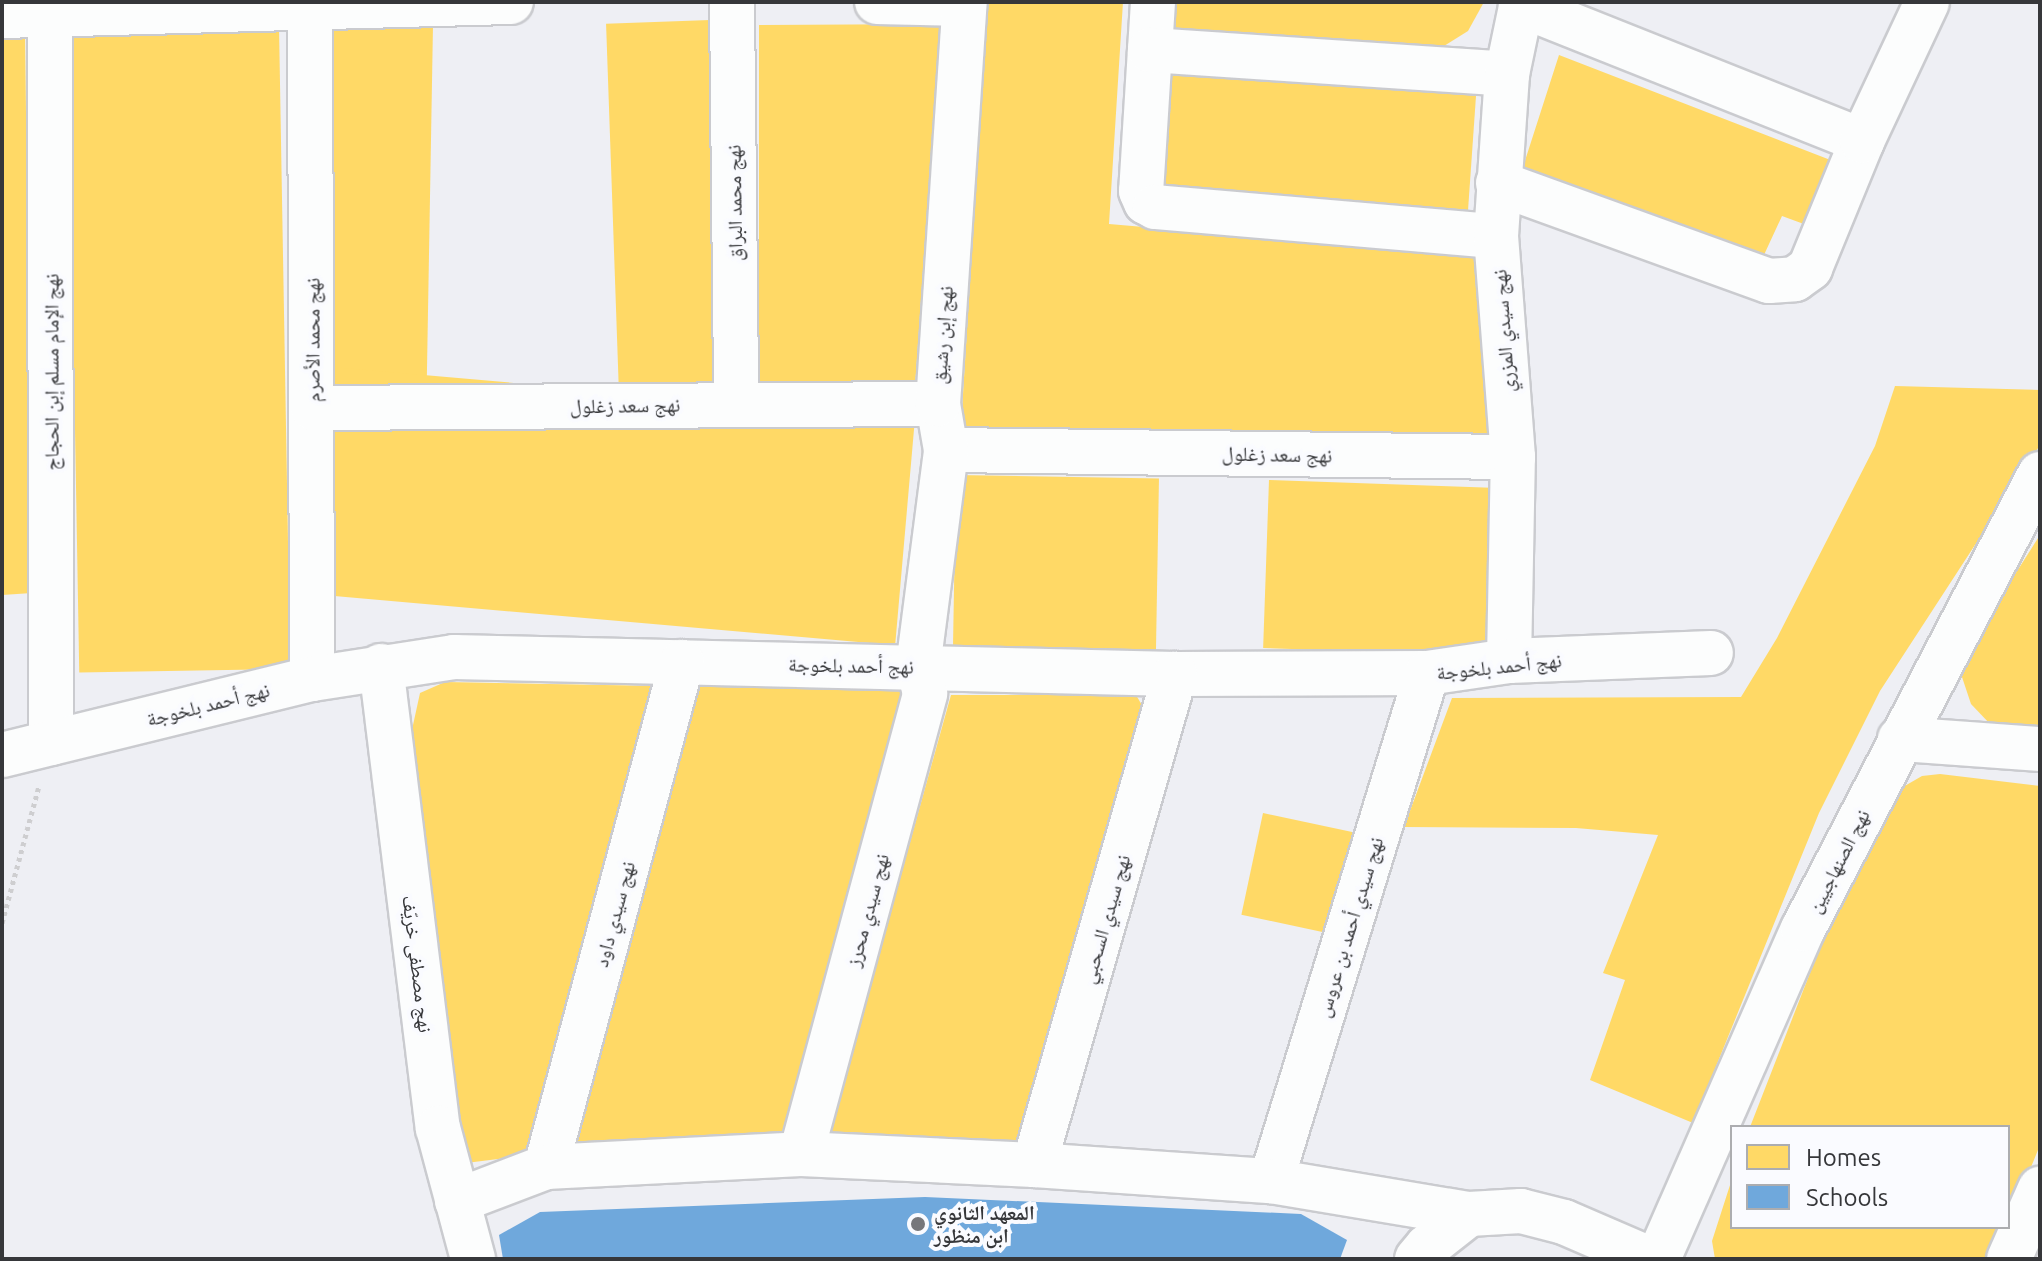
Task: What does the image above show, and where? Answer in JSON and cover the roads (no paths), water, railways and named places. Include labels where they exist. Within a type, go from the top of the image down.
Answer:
[{"type":"street","points":[[2,16],[50,9],[511,2]]},
{"type":"street","name":"نهج محمد البراق","points":[[732,2],[736,404]]},
{"type":"street","points":[[877,2],[964,3]]},
{"type":"street","points":[[1153,2],[1141,191],[1155,207],[1496,236]]},
{"type":"street","points":[[1498,183],[1769,281],[1795,279],[1810,268],[1862,141],[1927,2]]},
{"type":"street","name":"نهج إبن رشيق","points":[[918,667],[946,450],[938,404],[964,3]]},
{"type":"street","points":[[1522,3],[1862,141]]},
{"type":"street","name":"نهج سيدي المزري","points":[[1509,661],[1513,457],[1496,236],[1507,74],[1522,3]]},
{"type":"street","name":"نهج محمد الأصرم","points":[[310,4],[312,679]]},
{"type":"street","name":"نهج اﻹمام مسلم إبن الحجاج","points":[[50,9],[51,743]]},
{"type":"street","points":[[1150,50],[1507,74]]},
{"type":"street","name":"نهج سعد زغلول","points":[[313,408],[938,404]]},
{"type":"street","name":"نهج سعد زغلول","points":[[946,450],[1513,457]]},
{"type":"street","name":"نهج الصنهاجيين","points":[[1658,1259],[1803,929],[2040,474]]},
{"type":"street","name":"نهج أحمد بلخوجة","points":[[2,755],[312,679],[454,657],[1175,674],[1427,673],[1509,661],[1711,653]]},
{"type":"street","name":"نهج سيدي داود","points":[[546,1167],[682,662]]},
{"type":"street","name":"نهج مصطفى خريّف","points":[[381,666],[438,1128],[473,1259]]},
{"type":"street","name":"نهج سيدي محرز","points":[[801,1154],[925,693],[918,667]]},
{"type":"street","name":"نهج سيدي أحمد بن عروس","points":[[1271,1181],[1427,673]]},
{"type":"street","name":"نهج سيدي السحبي","points":[[1034,1165],[1175,674]]},
{"type":"street","points":[[1900,739],[2040,749]]},
{"type":"street","points":[[457,1201],[546,1167],[801,1154],[1034,1165],[1271,1181],[1469,1214],[1521,1211],[1549,1218],[1650,1259]]},
{"type":"street","points":[[2009,1259],[2040,1189]]},
{"type":"street","points":[[1417,1259],[1427,1247],[1469,1214]]},
{"type":"place","name":"المعهد الثانوي ابن منظور","points":[[918,1224]]}]
